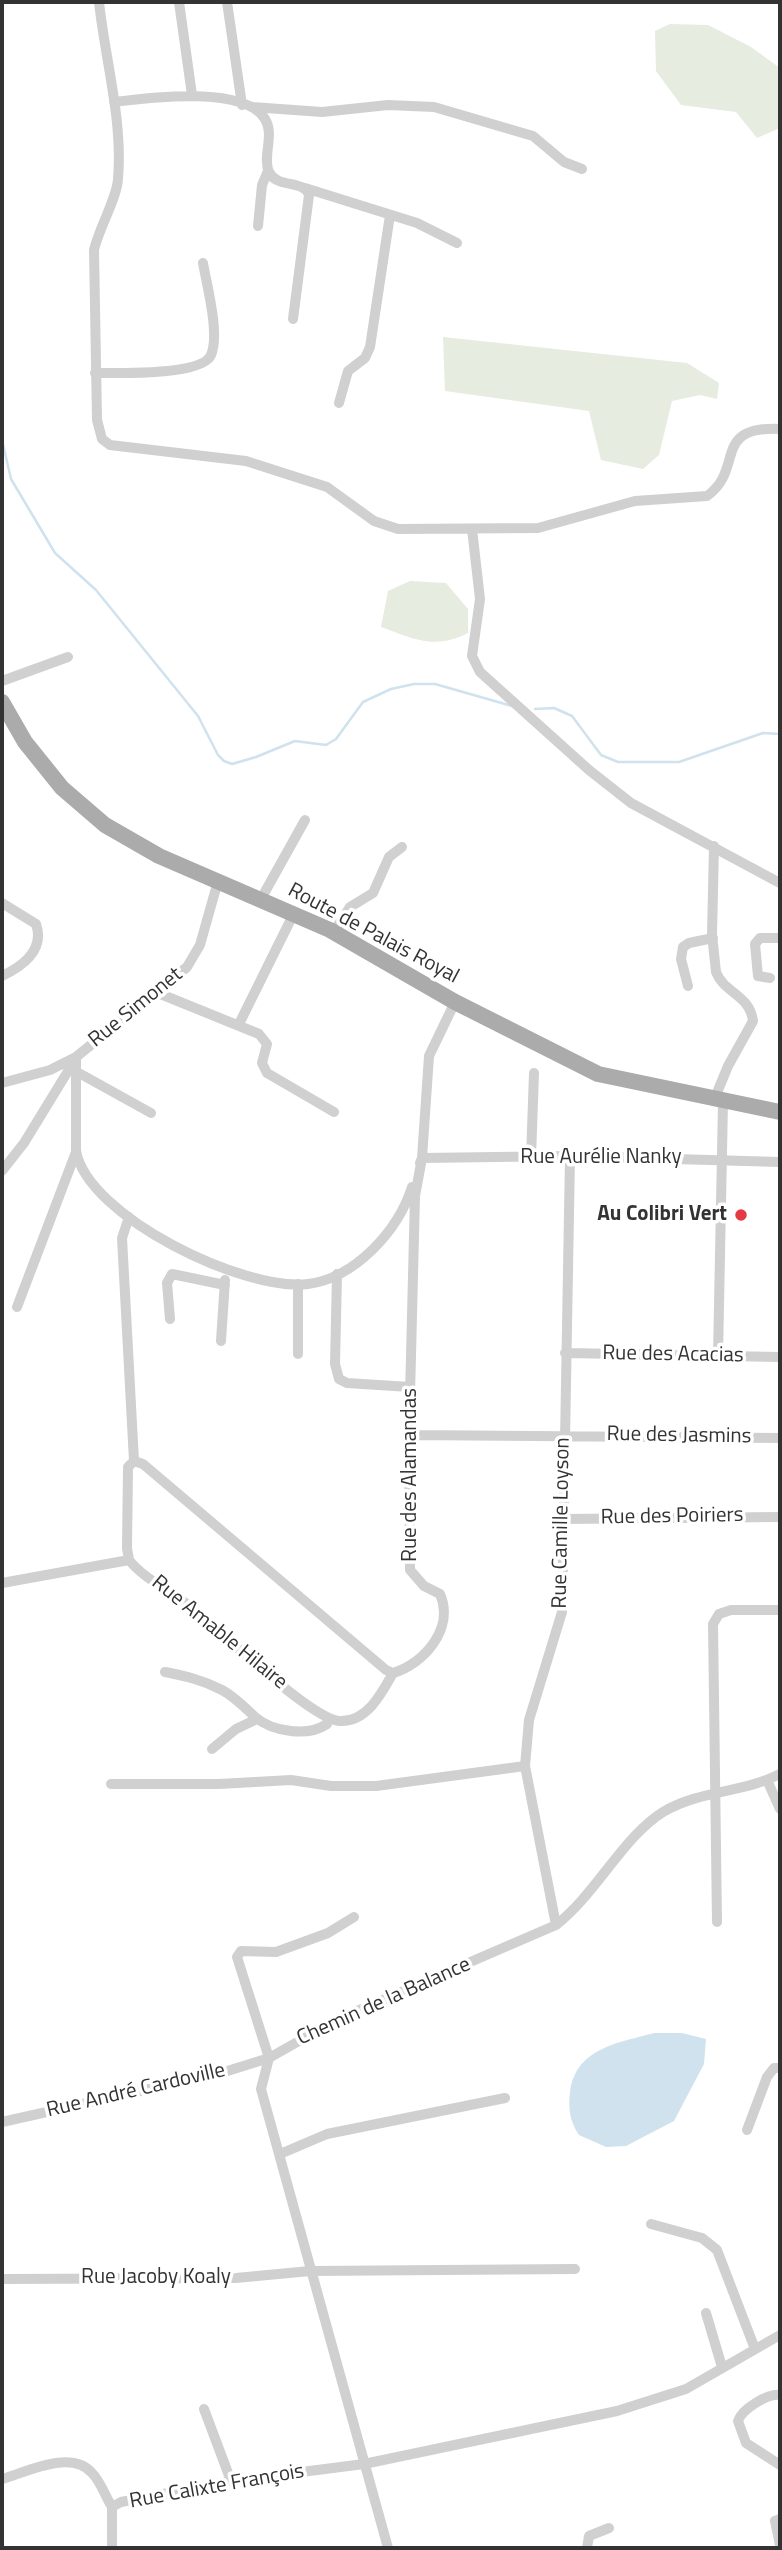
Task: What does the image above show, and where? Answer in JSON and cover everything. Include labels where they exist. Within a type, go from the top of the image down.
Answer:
[{"type":"main road","name":"Route de Palais Royal","points":[[2,702],[25,742],[62,788],[105,825],[159,856],[294,913],[455,1002],[598,1074],[780,1112]]},
{"type":"street","points":[[99,2],[114,102],[118,181],[100,225],[94,250],[95,373],[99,431],[110,445],[246,461],[327,487],[360,512],[385,526],[412,530],[496,526],[538,528],[635,501],[708,496],[717,486],[733,449],[745,432],[754,429],[780,429]]},
{"type":"street","points":[[179,2],[192,95]]},
{"type":"street","points":[[227,2],[245,106]]},
{"type":"street","points":[[114,102],[192,95],[245,106],[308,112],[388,105],[434,107],[533,136],[564,162],[582,169]]},
{"type":"street","points":[[245,106],[258,111],[270,130],[268,171],[262,185],[258,226]]},
{"type":"street","points":[[268,171],[275,179],[417,223],[457,243]]},
{"type":"street","points":[[293,319],[310,204],[307,190],[301,187]]},
{"type":"street","points":[[339,403],[348,371],[365,358],[370,347],[390,215]]},
{"type":"street","points":[[95,373],[157,372],[198,366],[206,361],[211,355],[213,340],[203,263]]},
{"type":"street","points":[[472,529],[480,600],[471,647],[474,664],[480,672],[589,770],[631,803],[780,883]]},
{"type":"street","points":[[2,681],[68,657]]},
{"type":"street","points":[[261,899],[305,820]]},
{"type":"street","points":[[714,846],[713,938],[718,978],[745,1000],[753,1021],[728,1066],[718,1101],[721,1158],[718,1356]]},
{"type":"street","points":[[334,933],[350,907],[373,893],[389,857],[402,847]]},
{"type":"street","name":"Rue Simonet","points":[[2,1083],[50,1070],[76,1057],[125,1016],[159,993],[187,967],[200,945],[218,881]]},
{"type":"street","points":[[2,903],[36,923],[39,932],[38,943],[31,956],[15,970],[2,976]]},
{"type":"street","points":[[239,1024],[294,913]]},
{"type":"street","points":[[688,986],[681,958],[683,947],[689,943],[713,938]]},
{"type":"street","points":[[770,978],[758,976],[755,944],[760,938],[780,938]]},
{"type":"street","points":[[159,993],[239,1024],[265,1039],[268,1050],[262,1063],[267,1073],[334,1112]]},
{"type":"street","name":"Rue des Alamandas","points":[[393,1673],[424,1655],[441,1630],[444,1614],[440,1594],[424,1586],[410,1570],[409,1435],[415,1206],[422,1158],[429,1056],[455,1002]]},
{"type":"street","points":[[76,1057],[76,1151],[79,1166],[88,1178],[129,1217],[155,1237],[250,1278],[298,1284],[338,1275],[373,1249],[397,1218],[409,1198],[422,1158]]},
{"type":"street","points":[[2,1171],[24,1143],[76,1057]]},
{"type":"street","points":[[77,1072],[150,1113]]},
{"type":"street","points":[[531,1158],[534,1073]]},
{"type":"street","points":[[17,1307],[76,1151]]},
{"type":"street","name":"Rue Aurélie Nanky","points":[[422,1158],[570,1156],[780,1161]]},
{"type":"street","name":"Rue Camille Loyson","points":[[556,1925],[525,1766],[529,1720],[562,1612],[570,1156]]},
{"type":"street","points":[[129,1217],[122,1238],[139,1463],[393,1673],[381,1697],[363,1713],[341,1721],[328,1719],[327,1724],[321,1728],[308,1732],[281,1729],[257,1719],[239,1701],[221,1690],[190,1676],[165,1672]]},
{"type":"street","points":[[221,1341],[226,1269]]},
{"type":"street","points":[[170,1319],[167,1283],[173,1274],[225,1285]]},
{"type":"street","points":[[338,1275],[335,1364],[339,1379],[347,1383],[410,1387]]},
{"type":"street","points":[[298,1284],[298,1354]]},
{"type":"street","name":"Rue des Acacias","points":[[565,1353],[780,1357]]},
{"type":"street","name":"Rue des Jasmins","points":[[409,1435],[564,1434],[780,1438]]},
{"type":"street","points":[[2,1583],[130,1560],[127,1548],[128,1467],[139,1463]]},
{"type":"street","name":"Rue des Poiriers","points":[[563,1519],[780,1517]]},
{"type":"street","name":"Rue Amable Hilaire","points":[[130,1560],[328,1719]]},
{"type":"street","points":[[717,1922],[713,1624],[719,1614],[731,1610],[780,1610]]},
{"type":"street","points":[[212,1749],[236,1729],[257,1719]]},
{"type":"street","points":[[111,1784],[219,1784],[291,1780],[331,1786],[376,1786],[525,1766]]},
{"type":"street","name":"Chemin de la Balance","points":[[269,2058],[336,2020],[556,1925],[574,1911],[647,1825],[686,1800],[767,1780],[780,1774]]},
{"type":"street","points":[[767,1780],[780,1809]]},
{"type":"street","points":[[354,1917],[328,1933],[286,1949],[265,1953],[241,1951],[237,1957],[269,2058],[261,2089],[295,2203],[310,2271],[388,2548]]},
{"type":"street","name":"Rue André Cardoville","points":[[2,2122],[221,2073],[269,2058]]},
{"type":"street","points":[[747,2130],[767,2077],[774,2068],[780,2068]]},
{"type":"street","points":[[279,2154],[327,2134],[505,2098]]},
{"type":"street","points":[[651,2224],[702,2238],[717,2250],[755,2349]]},
{"type":"street","name":"Rue Jacoby Koaly","points":[[2,2279],[236,2278],[310,2271],[575,2269]]},
{"type":"street","points":[[706,2313],[722,2367]]},
{"type":"street","name":"Rue Calixte François","points":[[112,2548],[112,2507],[231,2480],[364,2464],[617,2411],[686,2389],[780,2335]]},
{"type":"street","points":[[780,2395],[766,2395],[741,2414],[738,2421],[746,2444],[780,2465]]},
{"type":"street","points":[[204,2409],[231,2480]]},
{"type":"street","points":[[2,2479],[51,2463],[85,2466],[94,2475],[112,2507]]},
{"type":"street","points":[[780,2519],[775,2521],[774,2527],[780,2545]]},
{"type":"street","points":[[587,2548],[589,2536],[609,2528]]},
{"type":"shaded area","points":[[670,24],[708,25],[751,47],[780,68],[780,128],[757,138],[736,112],[681,105],[656,71],[655,31]]},
{"type":"shaded area","points":[[443,337],[687,363],[719,383],[717,399],[700,395],[672,401],[659,455],[643,469],[601,460],[589,411],[445,391]]},
{"type":"shaded area","points":[[410,581],[446,583],[468,609],[468,633],[434,642],[414,639],[381,627],[388,591]]},
{"type":"water","points":[[654,2033],[682,2033],[706,2039],[704,2064],[674,2121],[626,2146],[606,2147],[579,2135],[569,2104],[574,2078],[580,2066],[600,2050]]},
{"type":"waterway","points":[[2,440],[11,479],[55,553],[96,590],[198,716],[218,755],[224,761],[232,764],[295,741],[326,745],[336,739],[363,702],[391,689],[414,684],[435,684],[512,706]]},
{"type":"waterway","points":[[535,709],[554,708],[572,716],[601,755],[618,762],[679,762],[763,733],[780,734]]},
{"type":"place","name":"Au Colibri Vert","points":[[741,1215]]}]
